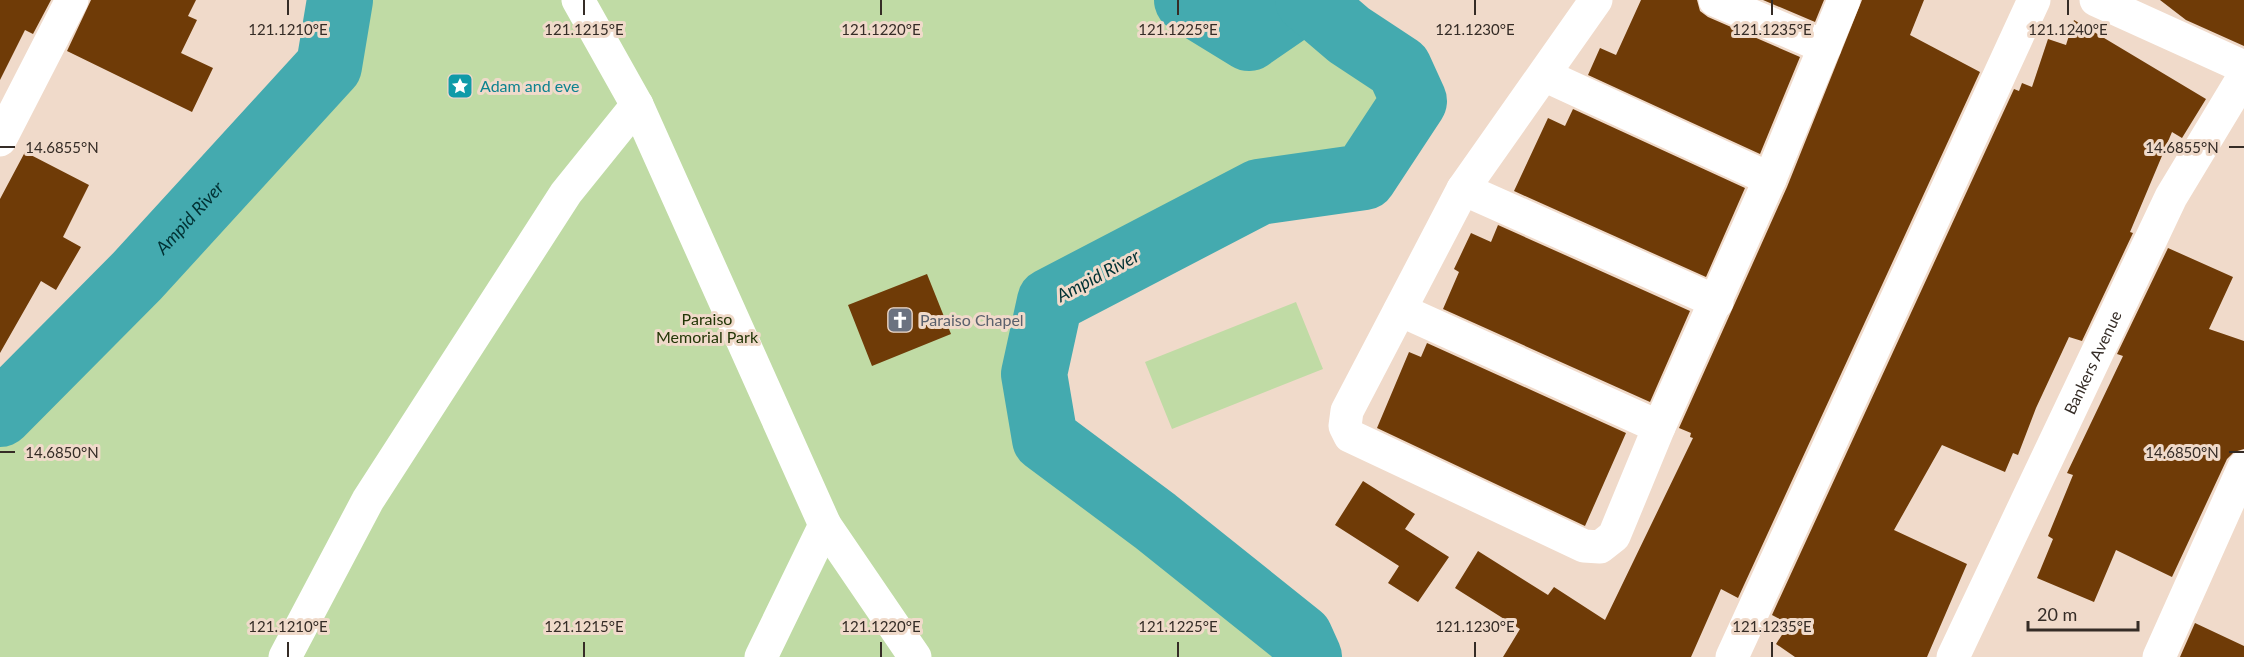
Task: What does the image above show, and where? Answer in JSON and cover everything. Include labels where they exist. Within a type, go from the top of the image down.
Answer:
[{"type":"street","points":[[0,140],[72,0]]},
{"type":"street","points":[[578,0],[637,105],[825,525],[915,657]]},
{"type":"street","points":[[1596,0],[1463,189],[1347,411],[1345,426],[1350,436],[1584,546],[1600,547],[1614,536],[1659,427],[1717,302],[1770,179],[1844,0]]},
{"type":"street","points":[[1715,0],[1825,47]]},
{"type":"street","points":[[1732,657],[2034,0]]},
{"type":"street","points":[[2096,0],[2244,68]]},
{"type":"street","points":[[1544,75],[1770,179]]},
{"type":"street","name":"Bankers Avenue","points":[[1953,657],[2171,197],[2244,76]]},
{"type":"street","points":[[285,657],[374,490],[566,193],[637,105]]},
{"type":"street","points":[[1463,189],[1717,302]]},
{"type":"street","points":[[1400,310],[1659,427]]},
{"type":"street","points":[[2159,657],[2244,467]]},
{"type":"street","points":[[761,657],[825,525]]},
{"type":"green space","name":"Paraiso Memorial Park","points":[[340,0],[1187,0],[1249,38],[1308,0],[1349,35],[1399,68],[1414,101],[1364,177],[1259,192],[1050,301],[1034,374],[1045,439],[1155,521],[1300,637],[1309,657],[0,657],[0,414],[137,276],[329,66]]},
{"type":"green space","points":[[1296,302],[1323,369],[1172,429],[1145,362]]},
{"type":"building","points":[[0,0],[51,0],[33,34],[25,30],[0,80]]},
{"type":"building","points":[[91,0],[196,0],[188,16],[197,20],[181,53],[213,68],[192,112],[67,51]]},
{"type":"building","points":[[1641,0],[1697,0],[1700,11],[1708,17],[1800,57],[1760,154],[1588,75],[1600,48],[1616,55]]},
{"type":"building","points":[[1763,0],[1824,0],[1815,22]]},
{"type":"building","points":[[1862,0],[1924,0],[1910,35],[1980,72],[1738,598],[1721,589],[1691,657],[1503,657],[1520,629],[1455,588],[1478,551],[1548,595],[1554,587],[1605,620],[1693,438],[1690,437],[1691,433],[1679,428],[1787,187]]},
{"type":"building","points":[[2160,0],[2244,0],[2244,46],[2186,20]]},
{"type":"building","points":[[2074,20],[2206,99],[2182,138],[2172,132],[2130,232],[2133,233],[2082,341],[2069,337],[2036,408],[2018,455],[2013,453],[2005,472],[1942,445],[1894,530],[1967,564],[1927,657],[1795,657],[1776,644],[1789,624],[1772,615],[2014,89],[2019,91],[2022,83],[2032,87],[2048,39],[2066,45]]},
{"type":"building","points":[[1573,109],[1745,188],[1706,277],[1514,191],[1548,118],[1565,126]]},
{"type":"building","points":[[25,152],[89,185],[63,237],[81,247],[56,290],[41,281],[0,353],[0,199]]},
{"type":"building","points":[[1498,225],[1690,311],[1650,402],[1443,309],[1459,272],[1454,269],[1471,233],[1491,242]]},
{"type":"building","points":[[2168,248],[2233,277],[2209,329],[2244,341],[2244,449],[2234,452],[2227,459],[2172,577],[2116,550],[2094,602],[2037,578],[2053,539],[2048,536],[2073,475],[2067,473],[2123,356],[2117,354]]},
{"type":"building","name":"Paraiso Chapel","points":[[927,274],[951,334],[872,366],[848,305]]},
{"type":"building","points":[[1427,343],[1626,433],[1585,526],[1377,428],[1409,352],[1421,357]]},
{"type":"building","points":[[1363,481],[1415,514],[1405,529],[1449,557],[1418,602],[1388,583],[1399,566],[1335,525]]},
{"type":"building","points":[[2195,623],[2244,646],[2244,657],[2180,657]]},
{"type":"waterway","name":"Ampid River","points":[[0,414],[137,276],[329,66],[340,0]]},
{"type":"waterway","points":[[1187,0],[1249,38],[1304,0]]},
{"type":"waterway","name":"Ampid River","points":[[1308,0],[1349,35],[1399,68],[1414,101],[1364,177],[1259,192],[1050,301],[1034,374],[1045,439],[1155,521],[1300,637],[1309,657]]},
{"type":"place","name":"Adam and eve","points":[[460,86]]},
{"type":"place","name":"Paraiso Chapel","points":[[900,320]]}]
